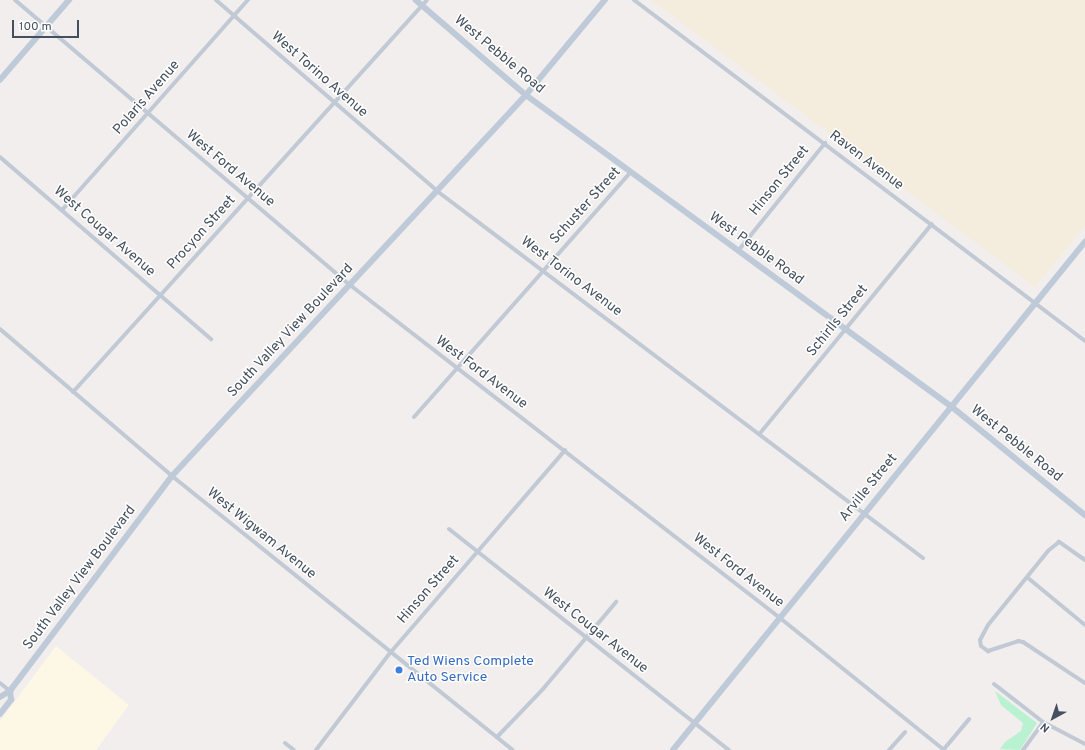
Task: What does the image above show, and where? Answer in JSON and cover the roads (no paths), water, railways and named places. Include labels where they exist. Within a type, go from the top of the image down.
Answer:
[{"type":"street","name":"West Ford Avenue","points":[[15,0],[350,285],[780,618],[944,750]]},
{"type":"street","points":[[0,80],[69,0]]},
{"type":"street","name":"West Torino Avenue","points":[[216,0],[437,191],[865,511],[923,558]]},
{"type":"street","name":"Polaris Avenue","points":[[62,210],[248,0]]},
{"type":"street","name":"West Pebble Road","points":[[416,0],[526,95],[950,406],[1085,515]]},
{"type":"street","name":"Procyon Street","points":[[73,392],[427,0]]},
{"type":"street","name":"South Valley View Boulevard","points":[[0,697],[10,691],[172,476],[526,95],[605,0]]},
{"type":"street","name":"Raven Avenue","points":[[634,0],[1085,340]]},
{"type":"street","name":"Hinson Street","points":[[738,251],[825,143]]},
{"type":"street","name":"West Cougar Avenue","points":[[0,157],[211,339]]},
{"type":"street","name":"Schuster Street","points":[[414,417],[632,172]]},
{"type":"street","name":"Schirlls Street","points":[[760,432],[932,224]]},
{"type":"street","name":"Arville Street","points":[[673,750],[950,406],[1085,242]]},
{"type":"street","name":"West Wigwam Avenue","points":[[0,330],[172,476],[390,653],[513,750]]},
{"type":"street","name":"Hinson Street","points":[[316,750],[390,653],[565,450]]},
{"type":"street","name":"West Cougar Avenue","points":[[449,529],[476,553],[695,722],[729,750]]},
{"type":"street","points":[[1085,560],[1059,542],[1048,551],[1028,578],[988,625],[980,640],[981,646],[988,650],[998,649],[1018,641],[1033,647],[1085,683]]},
{"type":"street","points":[[1028,578],[1085,625]]},
{"type":"street","points":[[497,738],[543,689],[616,602]]},
{"type":"street","points":[[0,683],[10,691]]},
{"type":"street","points":[[994,684],[1043,722],[1085,744]]},
{"type":"street","name":"South Valley View Boulevard","points":[[0,714],[11,700],[10,691]]},
{"type":"street","points":[[944,750],[969,719]]},
{"type":"street","points":[[1023,750],[1043,722]]},
{"type":"street","points":[[891,749],[905,732]]},
{"type":"street","points":[[285,743],[294,750]]},
{"type":"place","name":"Ted Wiens Complete Auto Service","points":[[399,670]]}]
